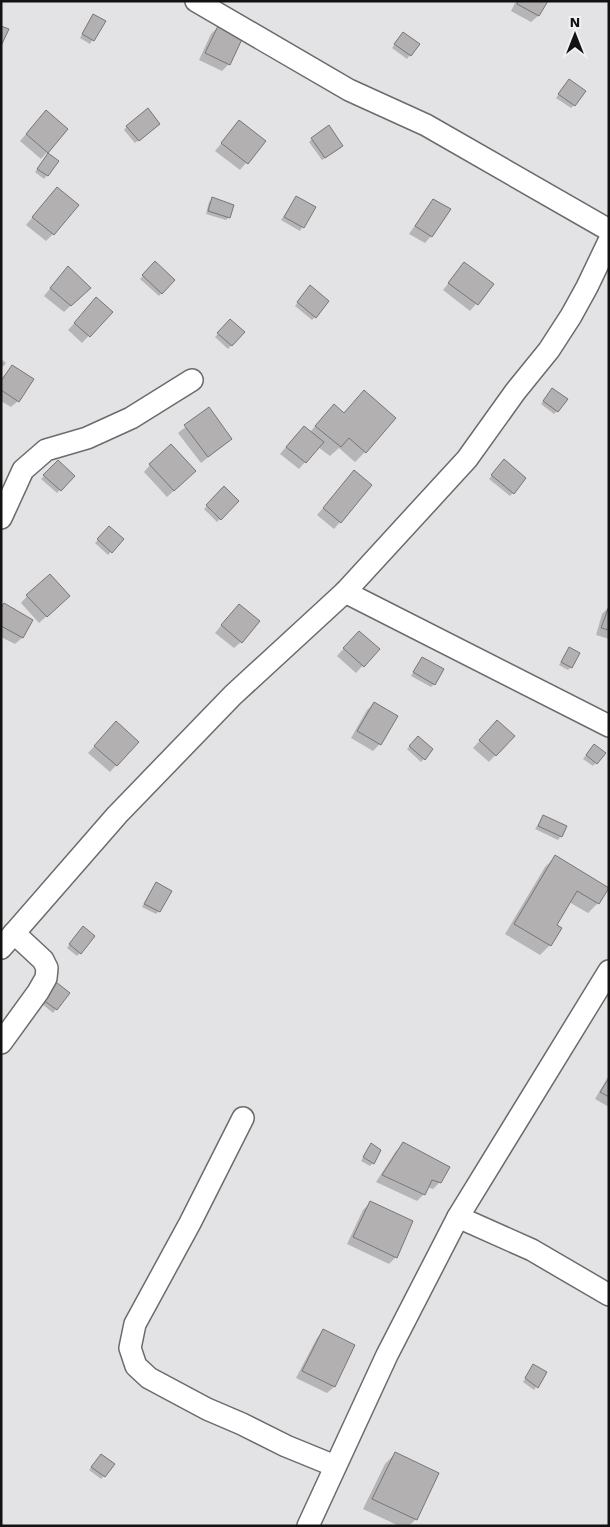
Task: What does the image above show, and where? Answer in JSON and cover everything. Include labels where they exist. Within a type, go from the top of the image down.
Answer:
[{"type":"street","points":[[196,1],[349,90],[426,125],[609,230]]},
{"type":"street","points":[[1,1043],[46,978],[47,968],[43,960],[8,941],[118,815],[233,695],[345,592],[467,459],[514,392],[549,350],[587,287],[609,241]]},
{"type":"street","points":[[1,518],[23,470],[46,450],[87,438],[131,418],[192,380]]},
{"type":"street","points":[[345,592],[609,726]]},
{"type":"street","points":[[308,1526],[387,1355],[458,1217],[609,971]]},
{"type":"street","points":[[243,1118],[190,1223],[135,1324],[130,1348],[136,1366],[149,1378],[207,1409],[286,1446],[335,1466]]},
{"type":"street","points":[[458,1217],[532,1250],[609,1296]]},
{"type":"building","points":[[518,1],[548,1],[539,16],[517,4]]},
{"type":"building","points":[[93,14],[106,21],[94,41],[82,34]]},
{"type":"building","points":[[1,26],[9,29],[1,46]]},
{"type":"building","points":[[218,26],[243,37],[230,65],[205,53]]},
{"type":"building","points":[[403,32],[420,44],[411,56],[394,44]]},
{"type":"building","points":[[569,79],[586,91],[575,106],[558,94]]},
{"type":"building","points":[[148,108],[160,124],[139,141],[126,126]]},
{"type":"building","points":[[46,110],[68,129],[48,153],[26,134]]},
{"type":"building","points":[[239,120],[266,141],[248,164],[221,143]]},
{"type":"building","points":[[329,125],[343,146],[325,158],[311,138]]},
{"type":"building","points":[[48,153],[59,161],[48,176],[37,169]]},
{"type":"building","points":[[57,187],[79,205],[54,235],[32,217]]},
{"type":"building","points":[[296,196],[316,207],[304,228],[284,217]]},
{"type":"building","points":[[212,197],[234,205],[230,218],[208,211]]},
{"type":"building","points":[[433,199],[451,209],[432,237],[415,226]]},
{"type":"building","points":[[155,261],[175,280],[162,294],[142,275]]},
{"type":"building","points":[[464,262],[494,284],[478,305],[448,283]]},
{"type":"building","points":[[68,266],[91,288],[71,306],[50,288]]},
{"type":"building","points":[[310,285],[329,301],[316,318],[297,302]]},
{"type":"building","points":[[96,297],[113,312],[90,337],[74,323]]},
{"type":"building","points":[[230,319],[245,332],[232,346],[217,333]]},
{"type":"building","points":[[12,365],[34,379],[19,402],[1,390],[1,381]]},
{"type":"building","points":[[552,388],[568,399],[558,412],[543,401]]},
{"type":"building","points":[[364,390],[396,418],[366,453],[349,438],[341,447],[315,426],[334,404],[344,413]]},
{"type":"building","points":[[209,407],[232,439],[208,457],[184,425]]},
{"type":"building","points":[[304,426],[324,442],[306,463],[286,447]]},
{"type":"building","points":[[171,444],[196,471],[174,491],[149,464]]},
{"type":"building","points":[[504,459],[526,478],[514,494],[491,475]]},
{"type":"building","points":[[58,460],[75,476],[61,491],[43,475]]},
{"type":"building","points":[[354,470],[372,485],[341,523],[323,508]]},
{"type":"building","points":[[224,486],[239,501],[221,520],[206,505]]},
{"type":"building","points":[[109,526],[124,539],[112,553],[97,539]]},
{"type":"building","points":[[50,574],[70,596],[47,617],[26,595]]},
{"type":"building","points":[[4,603],[33,620],[23,638],[1,626],[1,608]]},
{"type":"building","points":[[239,604],[260,621],[242,643],[221,625]]},
{"type":"building","points":[[609,606],[609,630],[601,628]]},
{"type":"building","points":[[359,631],[380,649],[364,667],[343,648]]},
{"type":"building","points":[[569,647],[580,653],[572,668],[561,662]]},
{"type":"building","points":[[422,657],[444,669],[435,685],[413,672]]},
{"type":"building","points":[[374,702],[398,716],[381,745],[357,731]]},
{"type":"building","points":[[497,720],[515,736],[496,756],[479,740]]},
{"type":"building","points":[[116,721],[139,742],[117,766],[94,746]]},
{"type":"building","points":[[418,736],[433,749],[425,760],[409,746]]},
{"type":"building","points":[[594,744],[606,753],[597,764],[586,755]]},
{"type":"building","points":[[543,815],[567,826],[562,837],[538,826]]},
{"type":"building","points":[[555,855],[609,888],[599,904],[577,891],[557,925],[562,928],[551,946],[514,924]]},
{"type":"building","points":[[156,882],[172,891],[160,912],[144,904]]},
{"type":"building","points":[[83,926],[95,936],[81,954],[69,944]]},
{"type":"building","points":[[56,982],[70,993],[57,1010],[43,1000]]},
{"type":"building","points":[[609,1078],[609,1097],[600,1092]]},
{"type":"building","points":[[403,1142],[450,1167],[441,1183],[432,1180],[425,1195],[382,1175]]},
{"type":"building","points":[[371,1143],[381,1150],[374,1164],[363,1157]]},
{"type":"building","points":[[370,1201],[413,1221],[397,1258],[353,1237]]},
{"type":"building","points":[[323,1329],[355,1345],[335,1387],[302,1371]]},
{"type":"building","points":[[533,1364],[547,1372],[538,1388],[525,1378]]},
{"type":"building","points":[[395,1452],[439,1473],[417,1520],[372,1499]]},
{"type":"building","points":[[101,1454],[115,1464],[105,1477],[91,1467]]}]
